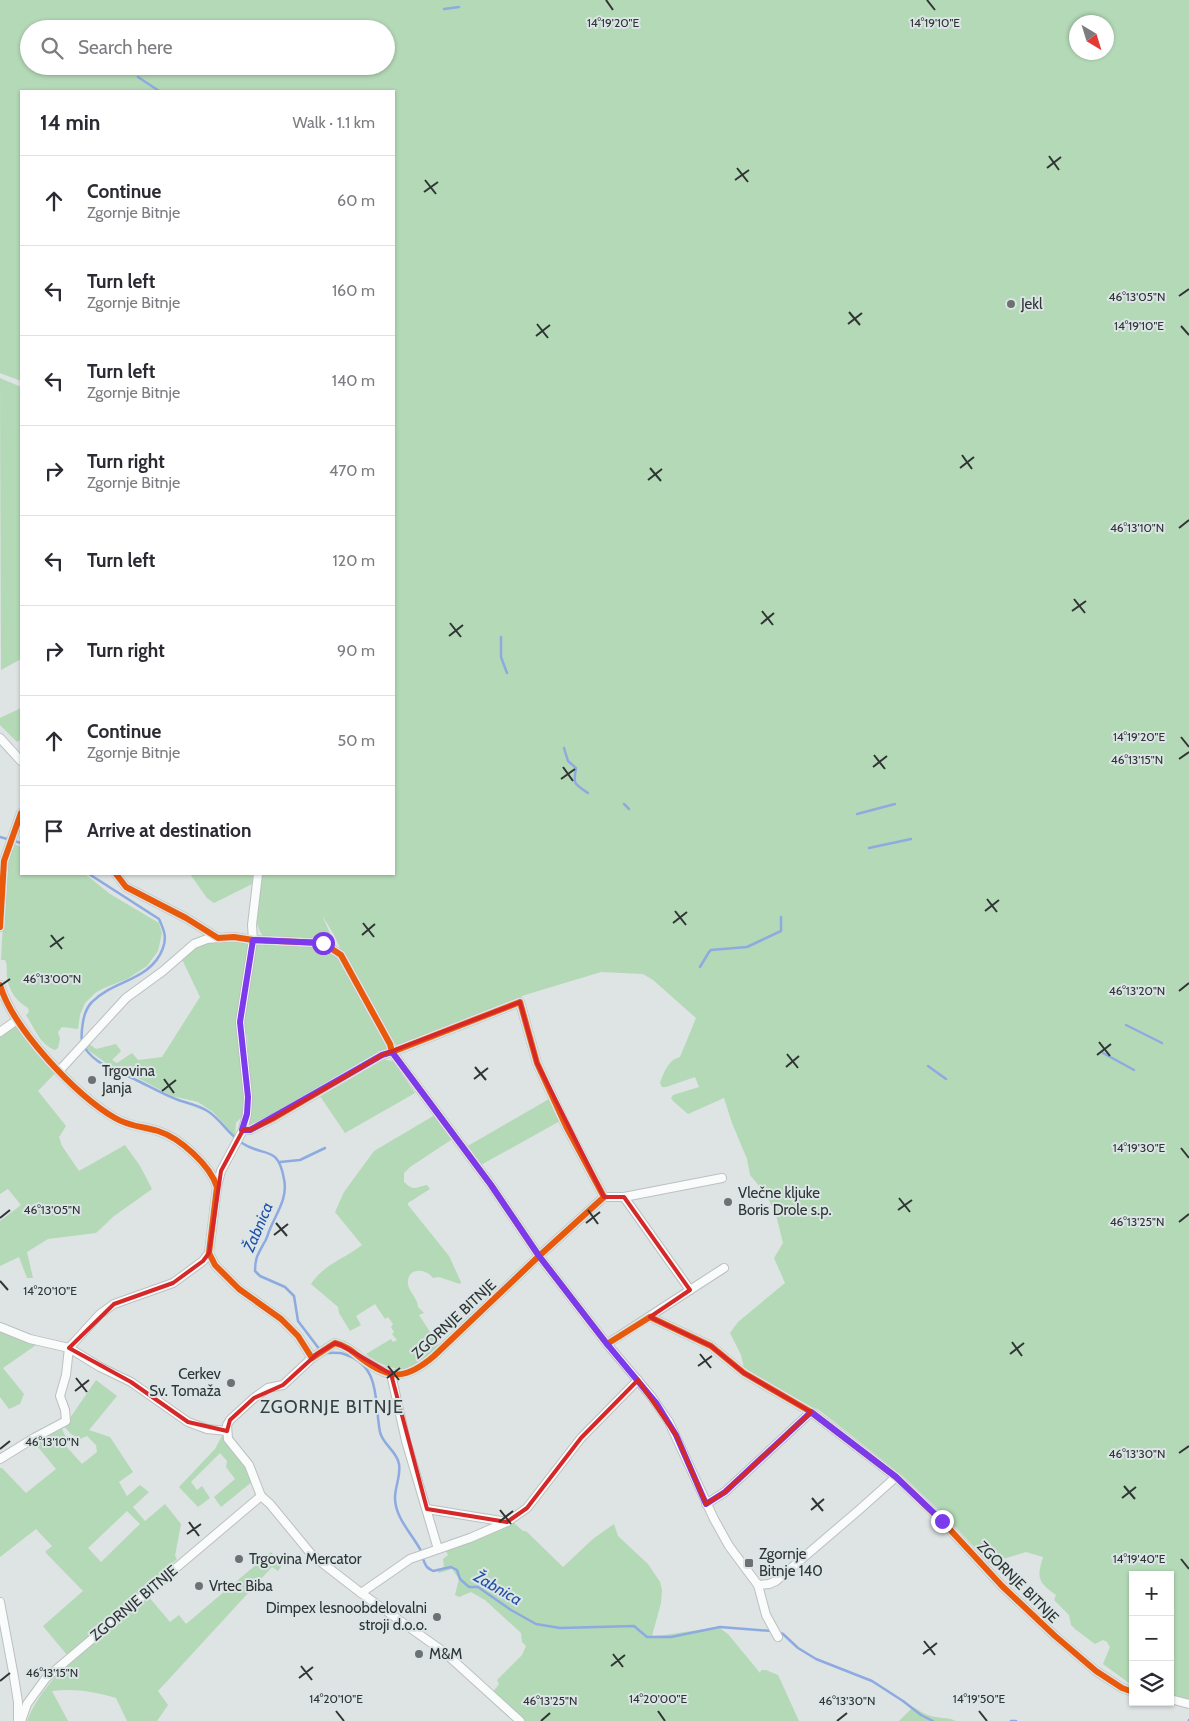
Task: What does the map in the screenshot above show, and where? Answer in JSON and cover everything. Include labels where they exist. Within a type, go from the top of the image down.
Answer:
[{"type":"street","points":[[0,738],[20,760]]},
{"type":"street","points":[[0,926],[4,850],[19,825]]},
{"type":"street","points":[[117,875],[126,886],[186,918],[218,938]]},
{"type":"street","points":[[258,875],[253,940],[240,1022],[248,1097],[247,1114],[241,1133],[221,1171],[217,1187],[209,1253],[221,1273],[239,1289],[281,1319],[314,1356]]},
{"type":"street","points":[[59,1071],[126,998],[163,971],[194,944],[207,939],[234,936],[253,940],[323,943],[341,955],[390,1044],[392,1052],[491,1185],[539,1256],[669,1422],[683,1449],[706,1504],[729,1546],[758,1585],[766,1615],[778,1637]]},
{"type":"street","points":[[0,985],[3,995],[17,1020],[78,1092],[113,1118],[130,1126],[160,1131],[179,1142],[205,1166],[214,1178],[217,1187]]},
{"type":"street","points":[[241,1133],[266,1122],[382,1055],[520,1002],[537,1063],[566,1126],[604,1197],[624,1197],[722,1178]]},
{"type":"street","points":[[0,1032],[17,1020]]},
{"type":"street","name":"ZGORNJE BITNJE","points":[[391,1374],[410,1373],[424,1364],[604,1197]]},
{"type":"street","points":[[624,1197],[690,1290]]},
{"type":"street","points":[[0,1459],[66,1421],[65,1410],[60,1396],[66,1375],[70,1348],[100,1314],[114,1304],[173,1284],[209,1253]]},
{"type":"street","points":[[607,1344],[724,1268]]},
{"type":"street","name":"ZGORNJE BITNJE","points":[[650,1317],[711,1346],[744,1373],[811,1412],[896,1477],[942,1521],[1002,1586],[1055,1636],[1096,1671],[1129,1691]]},
{"type":"street","points":[[0,1327],[30,1339],[70,1348],[131,1382],[188,1422],[206,1429],[227,1431]]},
{"type":"street","points":[[438,1549],[406,1441],[391,1374],[372,1366],[353,1351],[335,1343],[314,1356],[283,1385],[268,1388],[254,1398],[230,1420],[227,1425],[228,1439],[252,1472],[260,1496],[270,1504],[312,1555],[361,1593],[444,1652],[520,1721]]},
{"type":"street","points":[[361,1593],[410,1559],[470,1538],[507,1522],[527,1508],[580,1438],[638,1380]]},
{"type":"street","points":[[706,1504],[725,1492],[811,1412]]},
{"type":"street","points":[[758,1585],[770,1584],[776,1581],[896,1477]]},
{"type":"street","name":"ZGORNJE BITNJE","points":[[20,1721],[27,1704],[46,1678],[260,1496]]},
{"type":"street","points":[[427,1510],[507,1522]]},
{"type":"street","name":"ZGORNJE BITNJE","points":[[0,1602],[16,1685],[20,1721]]},
{"type":"street","points":[[1174,1700],[1189,1704]]},
{"type":"highlighted area","points":[[520,1002],[537,1063],[604,1197],[624,1197],[690,1290],[650,1317],[711,1346],[744,1373],[811,1412],[725,1492],[706,1504],[676,1435],[638,1380],[581,1438],[527,1508],[507,1522],[427,1509],[391,1374],[341,1345],[335,1343],[317,1354],[283,1385],[254,1398],[230,1420],[227,1431],[188,1422],[131,1382],[69,1348],[114,1304],[173,1283],[203,1261],[209,1253],[221,1171],[243,1130],[250,1130],[274,1118],[382,1055]]},
{"type":"green space","points":[[0,0],[1189,0],[1189,1700],[1174,1696],[1174,1571],[1129,1571],[1129,1683],[1103,1664],[1110,1647],[1107,1642],[1103,1640],[1095,1644],[1075,1629],[1071,1625],[1069,1615],[1054,1600],[1056,1595],[1042,1583],[1039,1574],[1043,1557],[1026,1552],[989,1563],[946,1517],[903,1476],[819,1410],[780,1392],[745,1372],[741,1355],[730,1333],[738,1322],[785,1283],[774,1258],[783,1243],[776,1215],[766,1194],[750,1175],[747,1159],[724,1098],[688,1114],[671,1098],[673,1095],[699,1087],[695,1077],[666,1087],[662,1087],[660,1083],[669,1064],[680,1057],[696,1018],[653,980],[643,974],[601,972],[525,995],[398,1046],[394,1043],[322,915],[336,947],[326,942],[264,937],[260,931],[256,915],[260,875],[395,875],[395,90],[20,90],[20,381],[0,373]]},
{"type":"green space","points":[[0,378],[20,387],[20,660],[1,670]]},
{"type":"green space","points":[[20,708],[20,740],[17,742],[0,725],[0,718]]},
{"type":"green space","points":[[12,843],[20,847],[20,875],[86,875],[110,894],[159,923],[162,933],[158,951],[147,966],[127,979],[95,993],[85,1003],[80,1015],[78,1029],[62,1027],[58,1032],[60,1039],[58,1048],[55,1050],[41,1040],[26,1015],[29,1012],[28,1008],[20,1002],[9,987],[6,962],[1,960],[6,865]]},
{"type":"green space","points":[[191,875],[253,875],[252,884],[214,903],[207,898]]},
{"type":"green space","points":[[234,939],[249,943],[237,1021],[244,1085],[244,1114],[236,1123],[235,1136],[213,1112],[198,1102],[172,1096],[110,1066],[84,1047],[88,1043],[96,1049],[116,1044],[121,1051],[112,1060],[117,1063],[132,1053],[138,1060],[162,1057],[200,997],[181,957],[206,943]]},
{"type":"green space","points":[[255,942],[322,945],[340,956],[389,1049],[250,1126],[247,1124],[251,1097],[247,1035],[244,1033],[243,1018]]},
{"type":"green space","points":[[15,1024],[18,1025],[57,1071],[38,1091],[66,1126],[59,1137],[62,1146],[79,1171],[125,1145],[140,1166],[152,1189],[114,1216],[96,1233],[48,1239],[27,1252],[33,1278],[27,1278],[19,1257],[0,1266],[0,1221],[21,1205],[8,1189],[0,1194],[0,1036]]},
{"type":"green space","points":[[383,1057],[386,1060],[393,1061],[415,1093],[345,1133],[318,1093]]},
{"type":"green space","points":[[549,1099],[560,1121],[479,1166],[466,1147]]},
{"type":"green space","points":[[435,1115],[454,1138],[410,1167],[404,1173],[404,1182],[413,1188],[427,1185],[430,1189],[408,1203],[408,1205],[449,1256],[461,1282],[460,1284],[439,1277],[433,1278],[421,1271],[413,1272],[410,1275],[408,1279],[409,1288],[417,1301],[418,1307],[424,1313],[419,1315],[439,1346],[414,1367],[402,1369],[389,1367],[375,1361],[366,1354],[391,1339],[393,1342],[397,1340],[392,1334],[394,1332],[391,1327],[393,1324],[388,1317],[385,1319],[375,1304],[356,1316],[361,1325],[350,1331],[339,1313],[338,1307],[311,1284],[328,1266],[362,1245],[335,1212],[344,1192],[374,1151]]},
{"type":"green space","points":[[0,1329],[39,1343],[3,1368],[24,1394],[20,1404],[9,1409],[0,1397]]},
{"type":"green space","points":[[96,1380],[117,1396],[89,1430],[110,1437],[133,1472],[119,1482],[127,1496],[140,1485],[149,1492],[133,1507],[145,1521],[165,1504],[181,1524],[175,1556],[177,1559],[67,1655],[43,1626],[83,1591],[45,1552],[52,1546],[36,1529],[0,1557],[0,1468],[26,1493],[56,1469],[33,1441],[61,1427],[68,1442],[65,1445],[82,1464],[97,1452],[96,1445],[87,1436],[80,1439],[71,1434],[63,1425],[68,1421]],"holes":[[[127,1511],[140,1524],[101,1562],[88,1548]]]},
{"type":"green space","points":[[222,1436],[245,1463],[253,1481],[221,1507],[214,1497],[235,1479],[226,1467],[227,1461],[220,1453],[191,1482],[197,1490],[202,1486],[210,1498],[198,1507],[179,1487],[215,1449]]},
{"type":"green space","points":[[511,1523],[526,1531],[563,1567],[594,1538],[614,1524],[618,1536],[648,1564],[660,1582],[662,1590],[661,1603],[652,1636],[718,1627],[728,1634],[760,1673],[761,1670],[766,1670],[778,1675],[799,1721],[524,1721],[493,1692],[499,1684],[497,1680],[522,1655],[526,1646],[522,1642],[521,1633],[485,1600],[471,1592],[459,1597],[455,1595],[459,1579],[452,1569],[439,1573],[437,1570],[444,1567],[443,1559],[448,1555],[445,1549]]},
{"type":"green space","points":[[271,1552],[282,1565],[278,1571],[272,1567],[158,1691],[168,1705],[157,1721],[127,1721],[116,1698],[93,1692],[68,1690],[52,1691],[68,1721],[27,1721],[48,1685],[63,1668],[97,1637],[148,1596],[170,1622],[179,1615],[186,1624]]},
{"type":"green space","points":[[913,1707],[930,1716],[956,1721],[899,1721]]},
{"type":"waterway","points":[[444,9],[459,7]]},
{"type":"waterway","points":[[138,77],[158,90]]},
{"type":"waterway","points":[[501,637],[501,657],[507,673]]},
{"type":"waterway","points":[[564,748],[568,761],[576,768],[576,783],[588,793]]},
{"type":"waterway","points":[[624,804],[629,809]]},
{"type":"waterway","points":[[857,814],[895,804]]},
{"type":"waterway","name":"Žabnica","points":[[0,837],[20,843]]},
{"type":"waterway","points":[[869,848],[911,839]]},
{"type":"waterway","name":"Žabnica","points":[[91,875],[159,919],[164,930],[165,940],[157,959],[150,967],[141,974],[110,989],[90,1004],[83,1020],[82,1041],[85,1049],[97,1061],[170,1097],[206,1110],[242,1143],[274,1156],[278,1161],[285,1186],[283,1199],[266,1240],[257,1256],[255,1271],[260,1276],[285,1287],[294,1296],[298,1321],[320,1350]]},
{"type":"waterway","points":[[700,967],[711,950],[747,947],[781,931],[781,917]]},
{"type":"waterway","points":[[1126,1025],[1162,1043]]},
{"type":"waterway","points":[[1103,1053],[1134,1070]]},
{"type":"waterway","points":[[928,1066],[946,1079]]},
{"type":"waterway","points":[[280,1162],[300,1160],[325,1148]]},
{"type":"waterway","name":"Žabnica","points":[[325,1353],[342,1353],[365,1367],[371,1376],[376,1397],[380,1432],[384,1441],[396,1455],[399,1464],[395,1498],[398,1512],[420,1549],[427,1567],[433,1571],[451,1567],[457,1570],[460,1579],[469,1587],[478,1587],[511,1610],[536,1624],[560,1628],[634,1626],[647,1637],[671,1637],[720,1627],[772,1631]]},
{"type":"waterway","points":[[777,1632],[783,1634],[798,1648],[816,1659],[872,1681],[921,1715],[933,1721]]},
{"type":"waterway","points":[[1011,1721],[1016,1721]]},
{"type":"cycle path","points":[[0,927],[4,861],[20,816]]},
{"type":"cycle path","points":[[117,875],[126,887],[186,918],[218,938],[234,937],[253,940],[323,943],[341,955],[390,1044],[392,1052]]},
{"type":"cycle path","points":[[0,985],[18,1021],[32,1040],[82,1094],[120,1121],[158,1131],[176,1140],[201,1161],[217,1187],[209,1253],[215,1265],[239,1289],[281,1319],[298,1336],[312,1358],[335,1343],[382,1371],[390,1374],[407,1373],[434,1356],[539,1256],[607,1344],[650,1317],[711,1346],[744,1373],[811,1412],[896,1477],[942,1521],[1002,1586],[1055,1636],[1096,1671],[1129,1691]]},
{"type":"cycle path","points":[[520,1002],[537,1063],[566,1126],[604,1197],[539,1256],[491,1185],[392,1052],[520,1002]]},
{"type":"cycle path","points":[[243,1130],[250,1130],[274,1118],[382,1055],[392,1052]]},
{"type":"place","name":"Jekl","points":[[1011,304]]},
{"type":"place","name":"Trgovina Janja","points":[[92,1080]]},
{"type":"place","name":"Vlečne kljuke Boris Drole s.p.","points":[[728,1202]]},
{"type":"place","name":"Cerkev Sv. Tomaža","points":[[231,1383]]},
{"type":"place","name":"Trgovina Mercator","points":[[239,1559]]},
{"type":"place","name":"Zgornje Bitnje 140","points":[[749,1563]]},
{"type":"place","name":"Vrtec Biba","points":[[199,1586]]},
{"type":"place","name":"Dimpex lesnoobdelovalni stroji d.o.o.","points":[[437,1617]]},
{"type":"place","name":"M&M","points":[[419,1654]]},
{"type":"district","name":"ZGORNJE BITNJE","points":[[332,1407]]},
{"type":"route","points":[[323,943],[253,940],[240,1022],[248,1097],[247,1114],[242,1130],[250,1130],[274,1118],[382,1055],[392,1052],[491,1185],[539,1256],[607,1344],[657,1404],[683,1449],[706,1504],[725,1492],[811,1412],[896,1477],[942,1521]]}]
